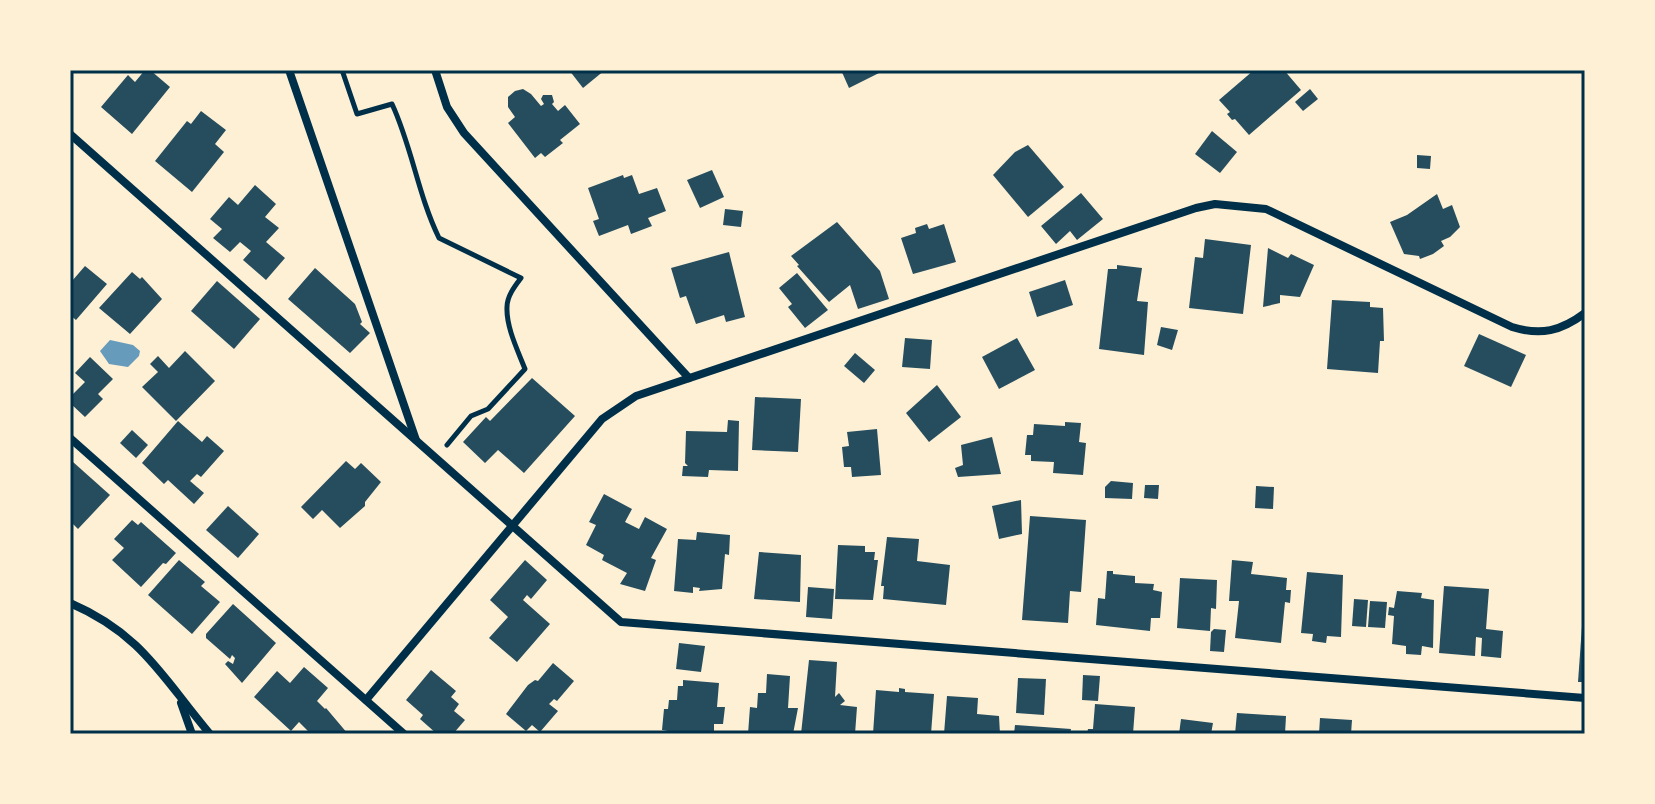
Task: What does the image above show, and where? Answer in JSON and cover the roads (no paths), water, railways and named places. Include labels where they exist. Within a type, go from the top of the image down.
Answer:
[{"type":"street","points":[[289,70],[416,440]]},
{"type":"street","points":[[435,70],[447,107],[464,133],[689,378]]},
{"type":"street","points":[[70,134],[621,622],[1585,698]]},
{"type":"street","points":[[366,700],[602,419],[636,396],[1196,208],[1215,204],[1266,209],[1530,333],[1567,327],[1585,313]]},
{"type":"street","points":[[70,438],[404,734]]},
{"type":"street","points":[[70,603],[95,614],[126,634],[148,655],[210,734]]},
{"type":"street","points":[[180,698],[192,734]]},
{"type":"water","points":[[110,340],[133,345],[140,351],[139,356],[128,367],[109,364],[100,351]]}]
